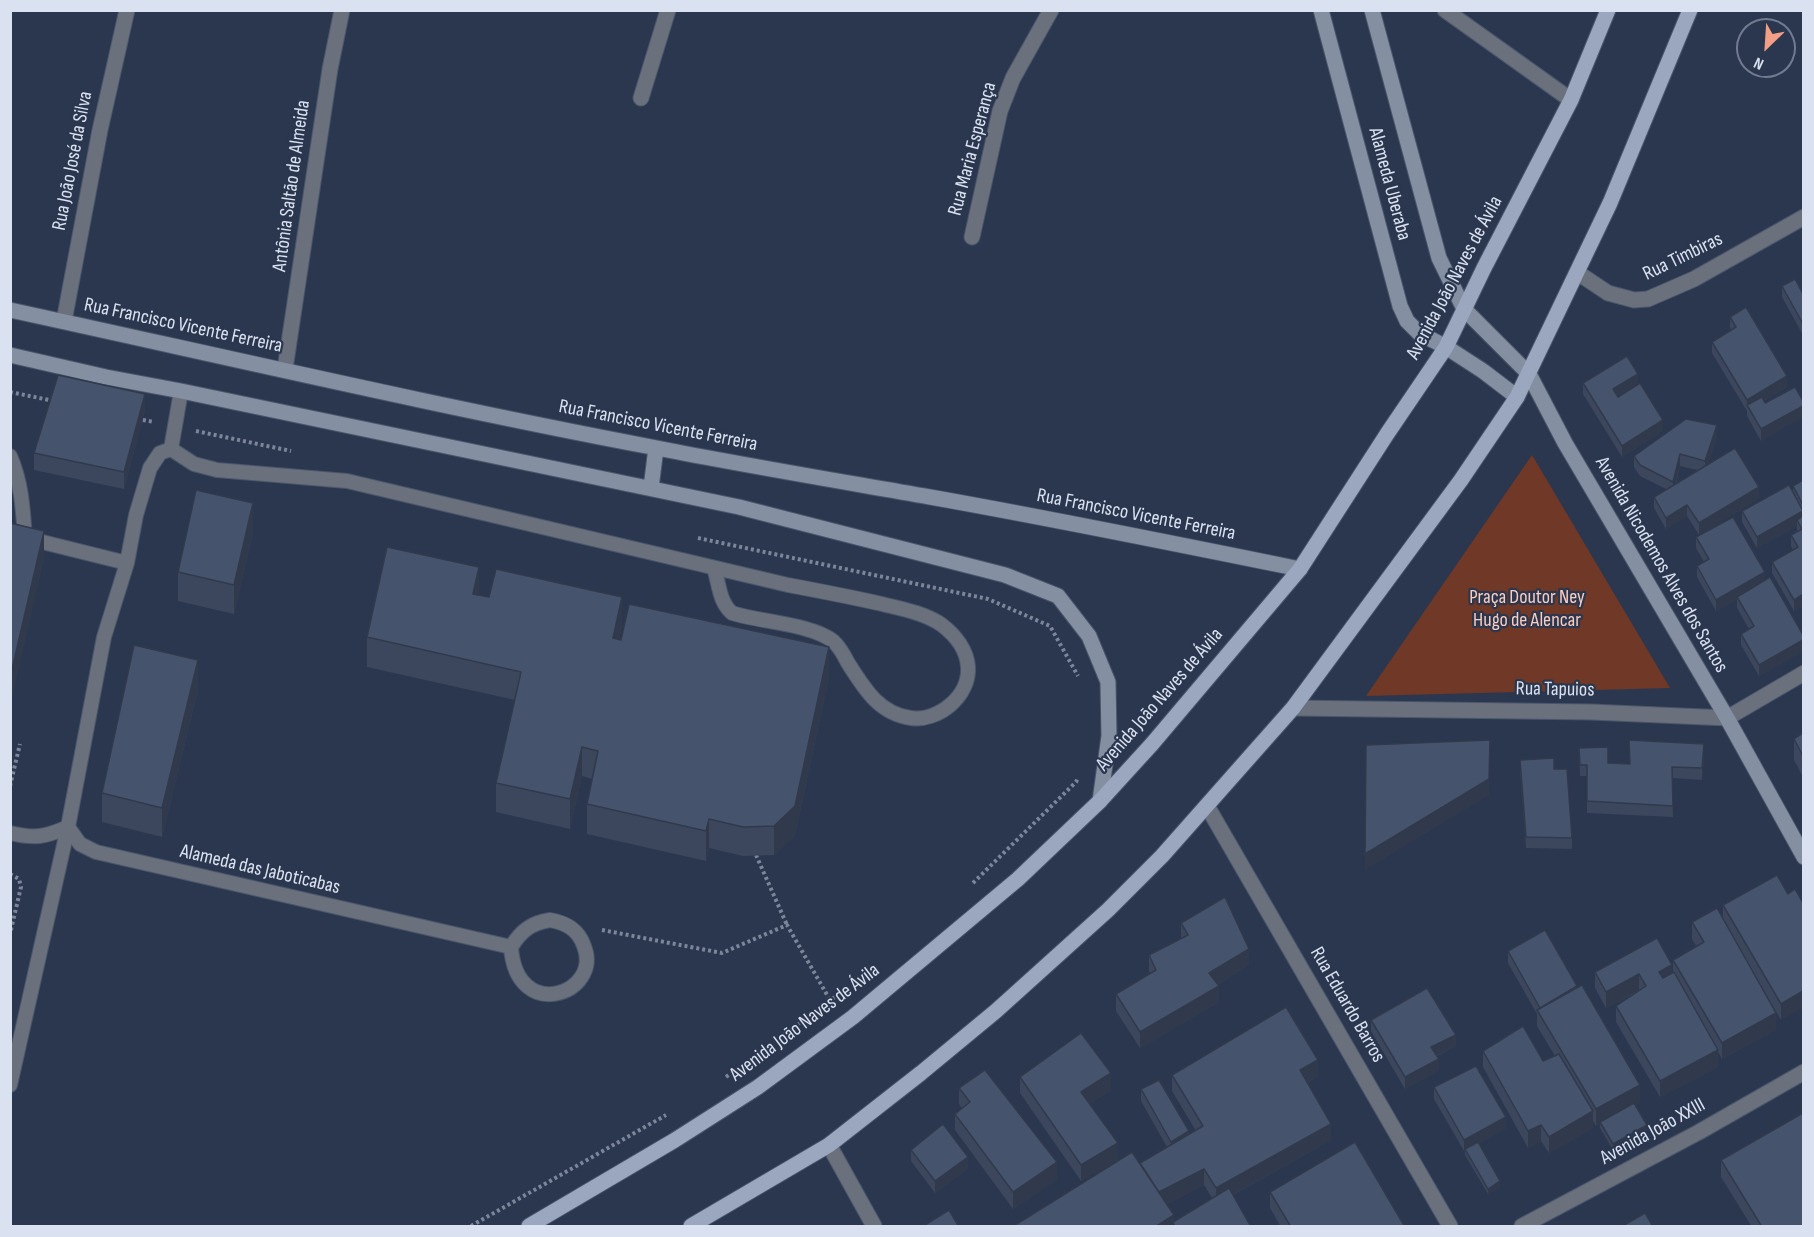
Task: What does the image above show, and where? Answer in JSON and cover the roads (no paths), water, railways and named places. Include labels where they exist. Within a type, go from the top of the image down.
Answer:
[{"type":"main road","name":"Alameda Uberaba","points":[[1321,10],[1400,306],[1407,321],[1419,333],[1483,371],[1517,397]]},
{"type":"main road","name":"Alameda Uberaba","points":[[1372,10],[1439,258],[1464,309]]},
{"type":"main road","name":"Avenida João Naves de Ávila","points":[[529,1227],[675,1140],[758,1087],[844,1024],[1018,879],[1100,801],[1160,735],[1300,569],[1446,347],[1571,100],[1608,10]]},
{"type":"main road","points":[[691,1227],[829,1145],[996,1011],[1108,910],[1162,856],[1293,708],[1461,480],[1517,397],[1578,273],[1645,121],[1690,10]]},
{"type":"main road","name":"Avenida Nicodemos Alves dos Santos","points":[[1464,309],[1528,374],[1565,443],[1727,718],[1803,857]]},
{"type":"main road","name":"Rua Francisco Vicente Ferreira","points":[[10,310],[456,408],[656,448],[1139,536],[1300,569]]},
{"type":"main road","points":[[10,355],[106,377],[738,507],[1005,575],[1058,596],[1089,636],[1108,682],[1109,736],[1100,801]]},
{"type":"main road","points":[[651,488],[656,448]]},
{"type":"street","name":"Rua João José da Silva","points":[[64,321],[100,130],[126,10]]},
{"type":"street","name":"Antônia Saltão de Almeida","points":[[285,369],[330,69],[342,10]]},
{"type":"street","points":[[641,98],[668,10]]},
{"type":"street","name":"Rua Maria Esperança","points":[[972,237],[1000,111],[1013,78],[1051,10]]},
{"type":"street","points":[[1445,10],[1571,100]]},
{"type":"street","name":"Rua Timbiras","points":[[1578,273],[1608,293],[1634,300],[1648,299],[1694,279],[1803,217]]},
{"type":"street","points":[[1727,718],[1803,673]]},
{"type":"street","name":"Rua Tapuios","points":[[1293,708],[1591,711],[1727,718]]},
{"type":"street","name":"Rua Eduardo Barros","points":[[1207,806],[1450,1227]]},
{"type":"street","name":"Avenida João XXIII","points":[[1522,1227],[1699,1132],[1803,1072]]},
{"type":"street","points":[[829,1145],[874,1227]]},
{"type":"lane","points":[[171,449],[181,391]]},
{"type":"lane","points":[[10,1085],[68,827],[104,637],[127,563],[136,514],[150,468],[160,453],[171,449]]},
{"type":"lane","points":[[171,449],[194,464],[217,470],[347,481],[920,614],[951,632],[965,653],[968,675],[952,704],[941,712],[928,718],[913,719],[896,715],[882,707],[867,693],[840,648],[832,640],[806,630],[732,613],[726,608],[721,596],[714,568]]},
{"type":"lane","points":[[10,456],[16,469],[23,501],[25,539]]},
{"type":"lane","points":[[10,534],[127,563]]},
{"type":"lane","points":[[10,833],[40,837],[68,827]]},
{"type":"lane","name":"Alameda das Jaboticabas","points":[[68,827],[80,844],[96,852],[511,947]]},
{"type":"lane","points":[[550,920],[562,922],[573,928],[586,949],[587,961],[584,973],[577,983],[567,990],[555,994],[543,994],[532,990],[515,972],[511,947],[526,928],[537,922],[550,920]]},
{"type":"park label","name":"Praça Doutor Ney Hugo de Alencar","points":[[1527,610]]}]
